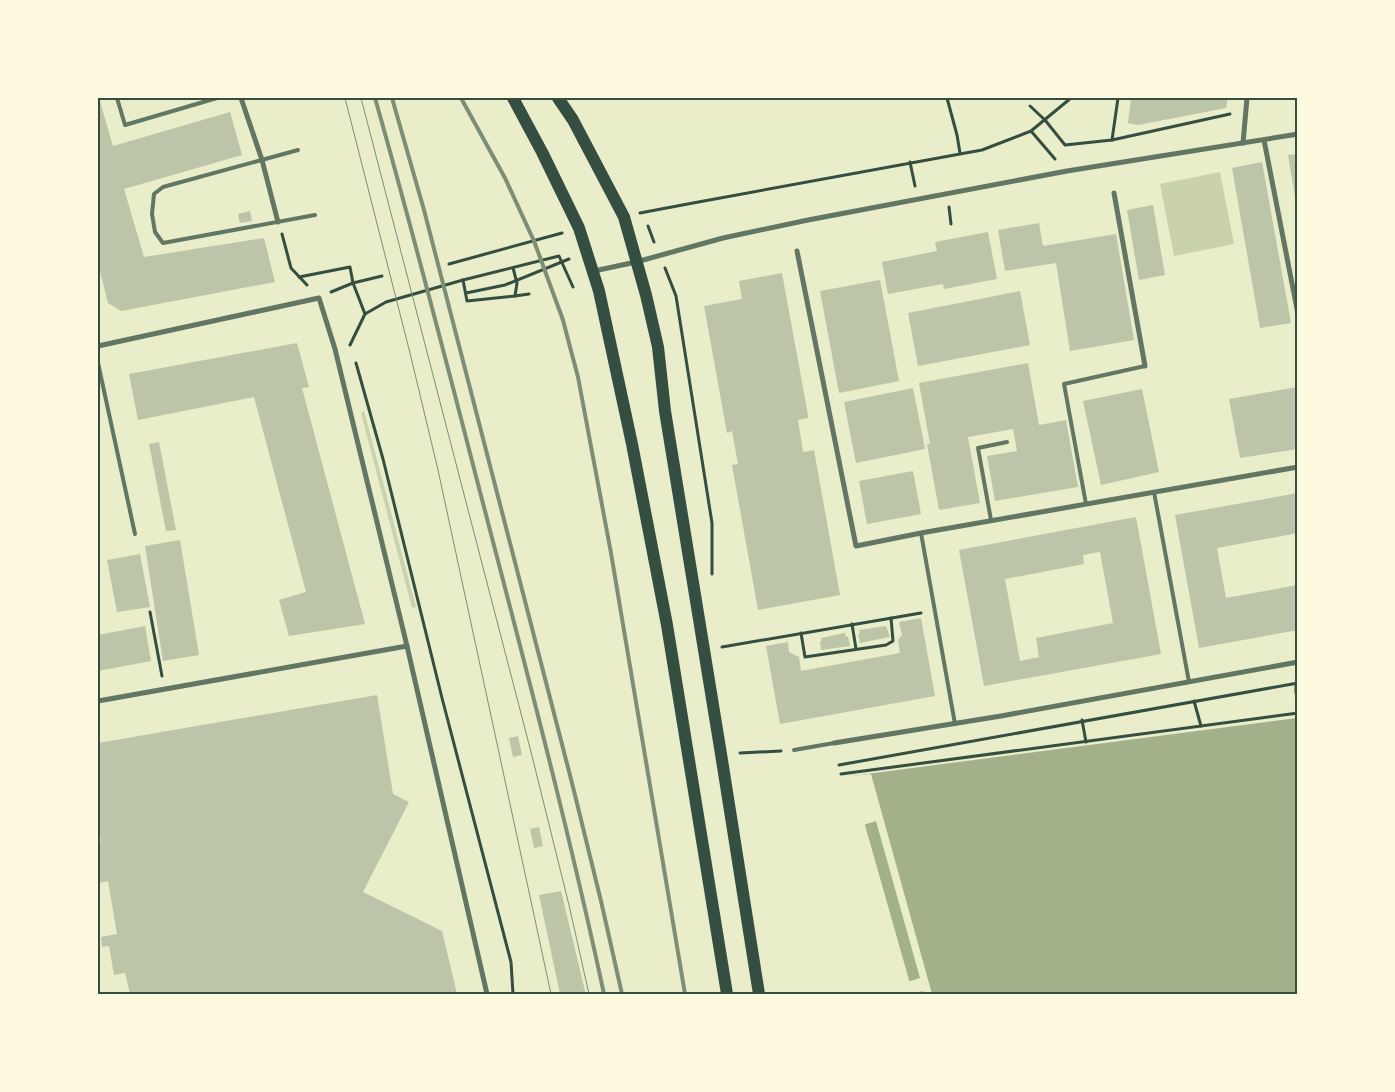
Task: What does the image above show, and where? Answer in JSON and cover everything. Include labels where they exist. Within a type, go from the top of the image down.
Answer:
[{"type":"main road","points":[[513,98],[579,228],[599,291],[630,434],[667,626],[728,994]]},
{"type":"main road","points":[[558,98],[573,120],[624,217],[646,295],[658,347],[665,411],[722,754],[758,994]]},
{"type":"street","points":[[241,98],[262,160],[278,222]]},
{"type":"street","points":[[1243,143],[1246,98]]},
{"type":"street","points":[[593,271],[636,262],[723,238],[918,199],[1298,134]]},
{"type":"street","points":[[1264,140],[1298,314]]},
{"type":"street","points":[[1114,193],[1145,366]]},
{"type":"street","points":[[797,251],[856,546],[920,532],[1298,467]]},
{"type":"street","points":[[98,346],[319,298],[335,349],[407,646],[487,994]]},
{"type":"street","points":[[98,701],[407,646]]},
{"type":"street","points":[[834,742],[955,724],[1298,662]]},
{"type":"lane","points":[[117,98],[125,125],[217,98]]},
{"type":"lane","points":[[298,150],[164,187],[154,194],[152,214],[155,232],[163,243],[315,215]]},
{"type":"lane","points":[[98,362],[135,534]]},
{"type":"lane","points":[[1086,504],[1064,384],[1145,366]]},
{"type":"lane","points":[[991,520],[978,448],[1007,442]]},
{"type":"lane","points":[[1154,492],[1189,682]]},
{"type":"lane","points":[[920,532],[955,724]]},
{"type":"lane","points":[[794,750],[834,742]]},
{"type":"path","points":[[947,98],[960,153]]},
{"type":"path","points":[[624,217],[982,150],[1031,131],[1071,98]]},
{"type":"path","points":[[1112,140],[1118,98]]},
{"type":"path","points":[[1030,106],[1045,120],[1066,145],[1112,140],[1246,110]]},
{"type":"path","points":[[1031,131],[1067,172]]},
{"type":"path","points":[[910,162],[918,199]]},
{"type":"path","points":[[278,222],[291,268],[319,298],[353,283],[382,276]]},
{"type":"path","points":[[449,264],[579,228]]},
{"type":"path","points":[[351,345],[365,314],[386,302],[463,280],[560,256],[573,287]]},
{"type":"path","points":[[466,294],[505,285],[574,257]]},
{"type":"path","points":[[299,278],[350,267],[353,283],[365,314]]},
{"type":"path","points":[[513,268],[517,283],[515,296]]},
{"type":"path","points":[[463,280],[468,301],[529,294]]},
{"type":"path","points":[[678,305],[712,523],[712,583]]},
{"type":"path","points":[[347,336],[351,345]]},
{"type":"path","points":[[335,349],[351,345]]},
{"type":"path","points":[[354,354],[383,459],[442,698],[511,962],[514,994]]},
{"type":"path","points":[[704,650],[935,610]]},
{"type":"path","points":[[150,612],[164,689]]},
{"type":"path","points":[[801,633],[805,657],[886,645],[893,641],[891,618]]},
{"type":"path","points":[[852,624],[856,649]]},
{"type":"path","points":[[839,765],[1297,683],[1296,693],[1298,696]]},
{"type":"path","points":[[1194,701],[1201,727]]},
{"type":"path","points":[[840,774],[1298,713]]},
{"type":"path","points":[[1082,720],[1086,742]]},
{"type":"path","points":[[722,754],[794,750]]},
{"type":"shaded area","points":[[1220,172],[1234,244],[1174,256],[1160,184]]},
{"type":"shaded area","points":[[364,411],[416,607],[412,608],[361,413]]},
{"type":"shaded area","points":[[1297,718],[1297,994],[913,994],[851,776]]},
{"type":"pier","points":[[871,774],[932,994],[924,994],[923,991],[910,994],[907,982],[920,978],[876,821],[863,825],[850,776]]},
{"type":"building","points":[[98,98],[113,146],[230,112],[242,155],[124,189],[144,257],[264,238],[275,282],[121,311],[108,303],[98,263]]},
{"type":"building","points":[[1131,98],[1228,98],[1226,108],[1138,125],[1128,123]]},
{"type":"building","points":[[1298,154],[1298,196],[1295,197],[1288,155]]},
{"type":"building","points":[[1262,162],[1291,323],[1260,328],[1232,168]]},
{"type":"building","points":[[1153,205],[1165,275],[1139,280],[1127,210]]},
{"type":"building","points":[[250,211],[252,221],[240,223],[238,214]]},
{"type":"building","points":[[1039,223],[1043,246],[1116,234],[1134,340],[1070,351],[1056,263],[1005,271],[998,230]]},
{"type":"building","points":[[988,232],[997,279],[944,289],[943,284],[888,294],[882,262],[937,251],[935,242]]},
{"type":"building","points":[[782,273],[808,415],[808,418],[798,420],[803,452],[814,450],[840,595],[758,610],[732,465],[738,464],[732,431],[727,433],[704,306],[742,299],[739,281]]},
{"type":"building","points":[[880,280],[899,381],[839,393],[820,291]]},
{"type":"building","points":[[1020,291],[1030,345],[918,366],[908,313]]},
{"type":"building","points":[[297,343],[309,387],[302,388],[365,624],[289,636],[279,600],[306,592],[254,397],[138,420],[129,374]]},
{"type":"building","points":[[1028,363],[1039,425],[1066,420],[1078,487],[995,501],[987,456],[1017,451],[1013,429],[968,437],[980,503],[939,510],[927,444],[930,444],[919,383]]},
{"type":"building","points":[[1298,387],[1298,449],[1240,458],[1229,399]]},
{"type":"building","points":[[913,388],[925,449],[856,463],[844,402]]},
{"type":"building","points":[[1142,389],[1159,472],[1101,485],[1083,401]]},
{"type":"building","points":[[159,442],[176,530],[166,531],[149,444]]},
{"type":"building","points":[[913,471],[921,514],[867,524],[859,481]]},
{"type":"building","points":[[1298,493],[1298,533],[1217,548],[1226,598],[1298,585],[1298,630],[1199,648],[1175,515]]},
{"type":"building","points":[[1136,517],[1161,654],[984,686],[959,550]],"holes":[[[1100,552],[1113,623],[1036,638],[1039,657],[1020,661],[1005,579],[1084,564],[1083,555]]]},
{"type":"building","points":[[180,540],[199,655],[163,661],[145,546]]},
{"type":"building","points":[[140,554],[150,607],[117,612],[107,560]]},
{"type":"building","points":[[921,618],[935,696],[780,724],[766,646],[788,642],[789,652],[799,657],[801,671],[900,653],[898,640],[902,635],[899,622]]},
{"type":"building","points":[[145,626],[151,661],[98,671],[98,635]]},
{"type":"building","points":[[886,626],[890,637],[860,643],[859,630]]},
{"type":"building","points":[[845,633],[846,637],[848,636],[850,646],[821,650],[821,638]]},
{"type":"building","points":[[377,695],[393,794],[409,802],[363,892],[442,931],[457,994],[130,994],[125,973],[114,975],[109,946],[102,947],[101,937],[117,934],[108,881],[99,883],[98,877],[98,842],[101,842],[98,819],[98,743]]},
{"type":"building","points":[[518,736],[522,755],[513,757],[509,738]]},
{"type":"building","points":[[539,827],[543,846],[534,848],[530,829]]},
{"type":"building","points":[[561,891],[586,994],[560,994],[539,895]]},
{"type":"tram line","points":[[345,98],[438,470],[551,994]]},
{"type":"tram line","points":[[361,98],[531,752],[589,994]]},
{"type":"railway","points":[[375,98],[536,706],[604,994]]},
{"type":"railway","points":[[392,98],[424,210],[572,783],[622,994]]},
{"type":"railway","points":[[461,98],[505,178],[534,241],[563,320],[578,377],[611,553],[685,994]]}]
